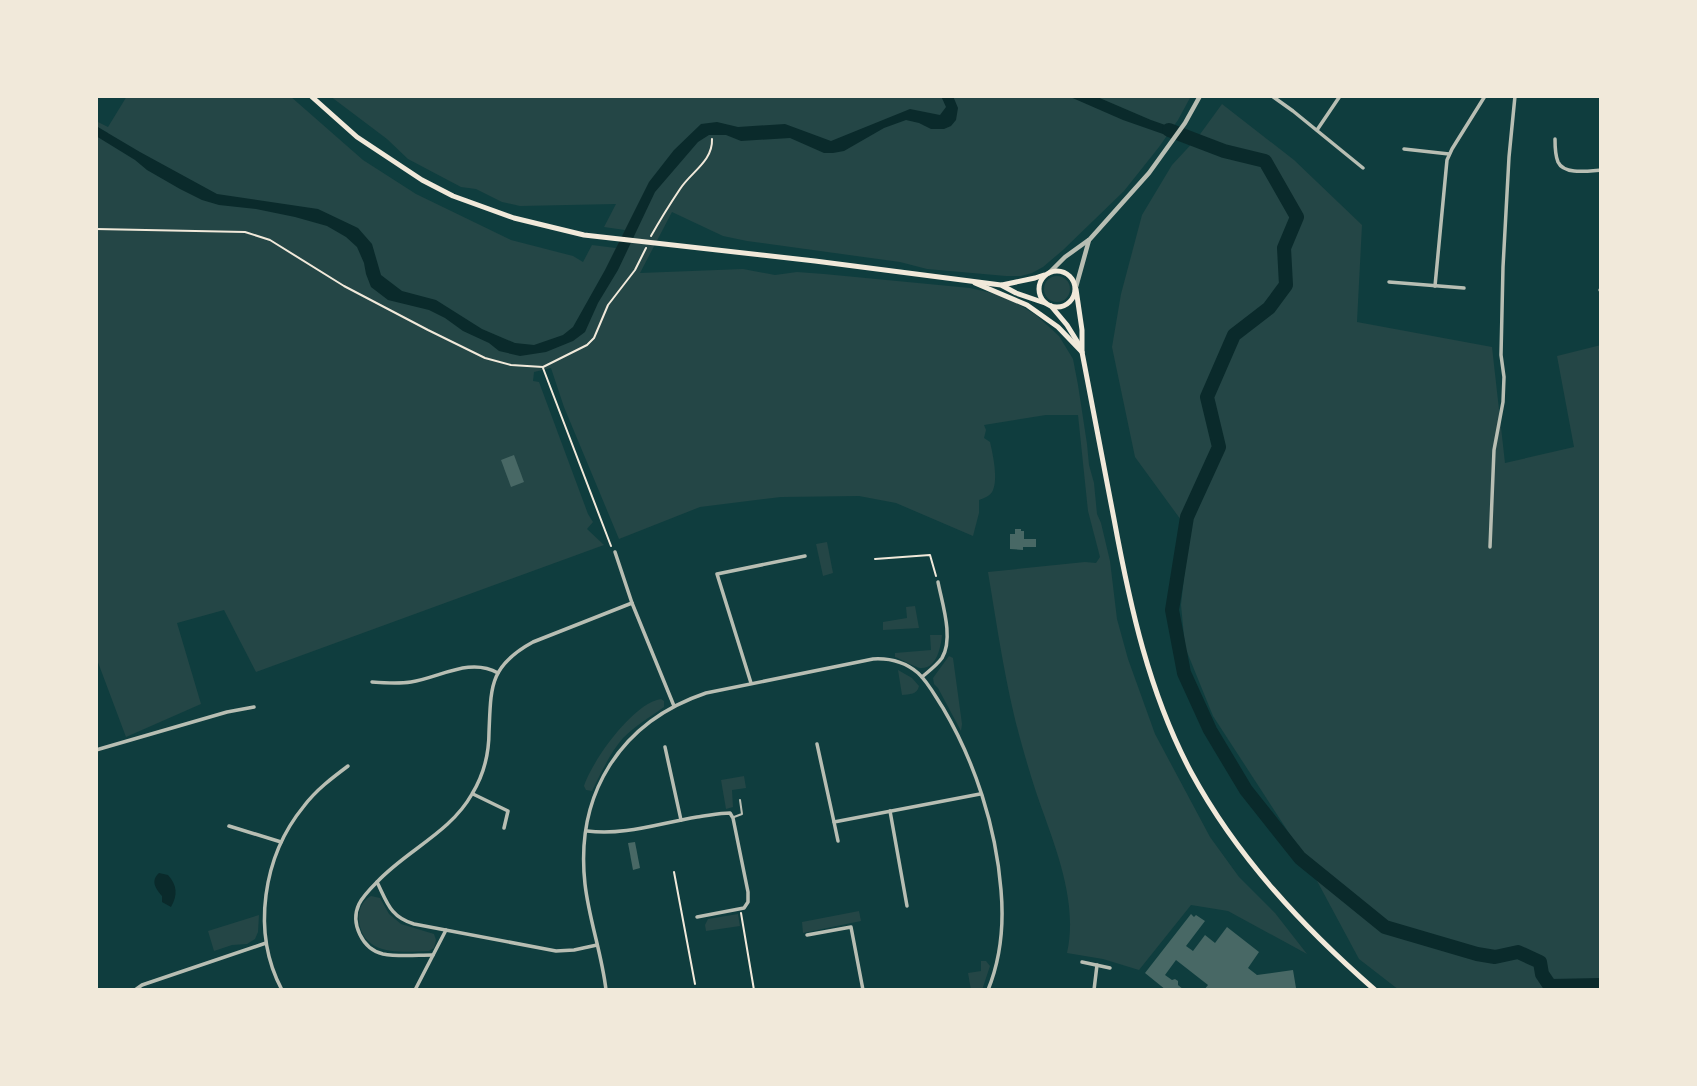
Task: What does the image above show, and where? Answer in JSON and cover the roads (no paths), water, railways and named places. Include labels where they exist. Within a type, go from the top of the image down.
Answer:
[{"type":"main road","points":[[311,96],[357,137],[433,186],[491,211],[537,224],[584,235],[1001,285],[1057,270],[1067,273],[1076,288],[1082,352],[1123,570],[1140,642],[1172,732],[1192,772],[1241,851],[1300,919],[1375,990]]},
{"type":"main road","points":[[1045,303],[1039,288],[1041,280],[1048,273]]},
{"type":"main road","points":[[970,281],[1027,305],[1058,327],[1082,352]]},
{"type":"main road","points":[[1001,285],[1016,293],[1060,307],[1074,298],[1076,288]]},
{"type":"main road","points":[[1051,306],[1068,326],[1082,352]]},
{"type":"street","points":[[1048,273],[1090,239],[1149,173],[1185,123],[1200,96]]},
{"type":"street","points":[[1272,96],[1363,168]]},
{"type":"street","points":[[1317,130],[1340,96]]},
{"type":"street","points":[[1435,286],[1449,154],[1485,96]]},
{"type":"street","points":[[1490,547],[1494,450],[1503,402],[1504,377],[1500,355],[1503,254],[1516,96]]},
{"type":"street","points":[[1555,139],[1556,157],[1563,168],[1573,171],[1601,170]]},
{"type":"street","points":[[1404,149],[1449,154]]},
{"type":"street","points":[[1076,288],[1090,239]]},
{"type":"street","points":[[1389,282],[1464,288]]},
{"type":"street","points":[[615,552],[632,603],[674,706]]},
{"type":"street","points":[[751,683],[717,574],[805,556]]},
{"type":"street","points":[[922,677],[941,659],[948,639],[938,582]]},
{"type":"street","points":[[433,955],[383,954],[366,944],[358,930],[356,912],[363,897],[394,865],[442,830],[473,794],[485,760],[490,694],[498,673],[515,653],[533,642],[632,603]]},
{"type":"street","points":[[606,990],[583,866],[586,831],[594,797],[607,769],[619,752],[657,715],[706,693],[873,659],[885,659],[907,666],[922,677],[957,734],[981,793],[996,852],[1002,904],[1000,950],[988,990]]},
{"type":"street","points":[[372,682],[414,682],[470,666],[484,667],[498,673]]},
{"type":"street","points":[[96,750],[227,712],[254,707]]},
{"type":"street","points":[[817,744],[838,841]]},
{"type":"street","points":[[665,747],[681,820]]},
{"type":"street","points":[[282,990],[266,943],[264,922],[265,900],[274,863],[281,842],[303,806],[323,785],[348,766]]},
{"type":"street","points":[[834,822],[981,793]]},
{"type":"street","points":[[473,794],[508,811],[504,828]]},
{"type":"street","points":[[890,811],[907,906]]},
{"type":"street","points":[[586,831],[618,832],[730,813],[749,898],[746,906],[740,909],[697,917]]},
{"type":"street","points":[[229,826],[281,842]]},
{"type":"street","points":[[377,881],[392,911],[399,918],[414,924],[556,951],[597,945]]},
{"type":"street","points":[[807,935],[850,927],[863,990]]},
{"type":"street","points":[[415,990],[446,930]]},
{"type":"street","points":[[135,990],[142,985],[266,943]]},
{"type":"street","points":[[1082,962],[1110,968]]},
{"type":"street","points":[[1094,990],[1097,965]]},
{"type":"lane","points":[[733,818],[741,814],[740,800]]},
{"type":"waterway","points":[[1169,130],[1224,151],[1265,161],[1297,217],[1284,248],[1286,285],[1269,308],[1234,335],[1207,397],[1219,447],[1187,517],[1172,610],[1184,673],[1210,730],[1246,790],[1300,858],[1385,927],[1477,954],[1495,957],[1518,952],[1540,962],[1542,974],[1550,986],[1601,985]]}]
